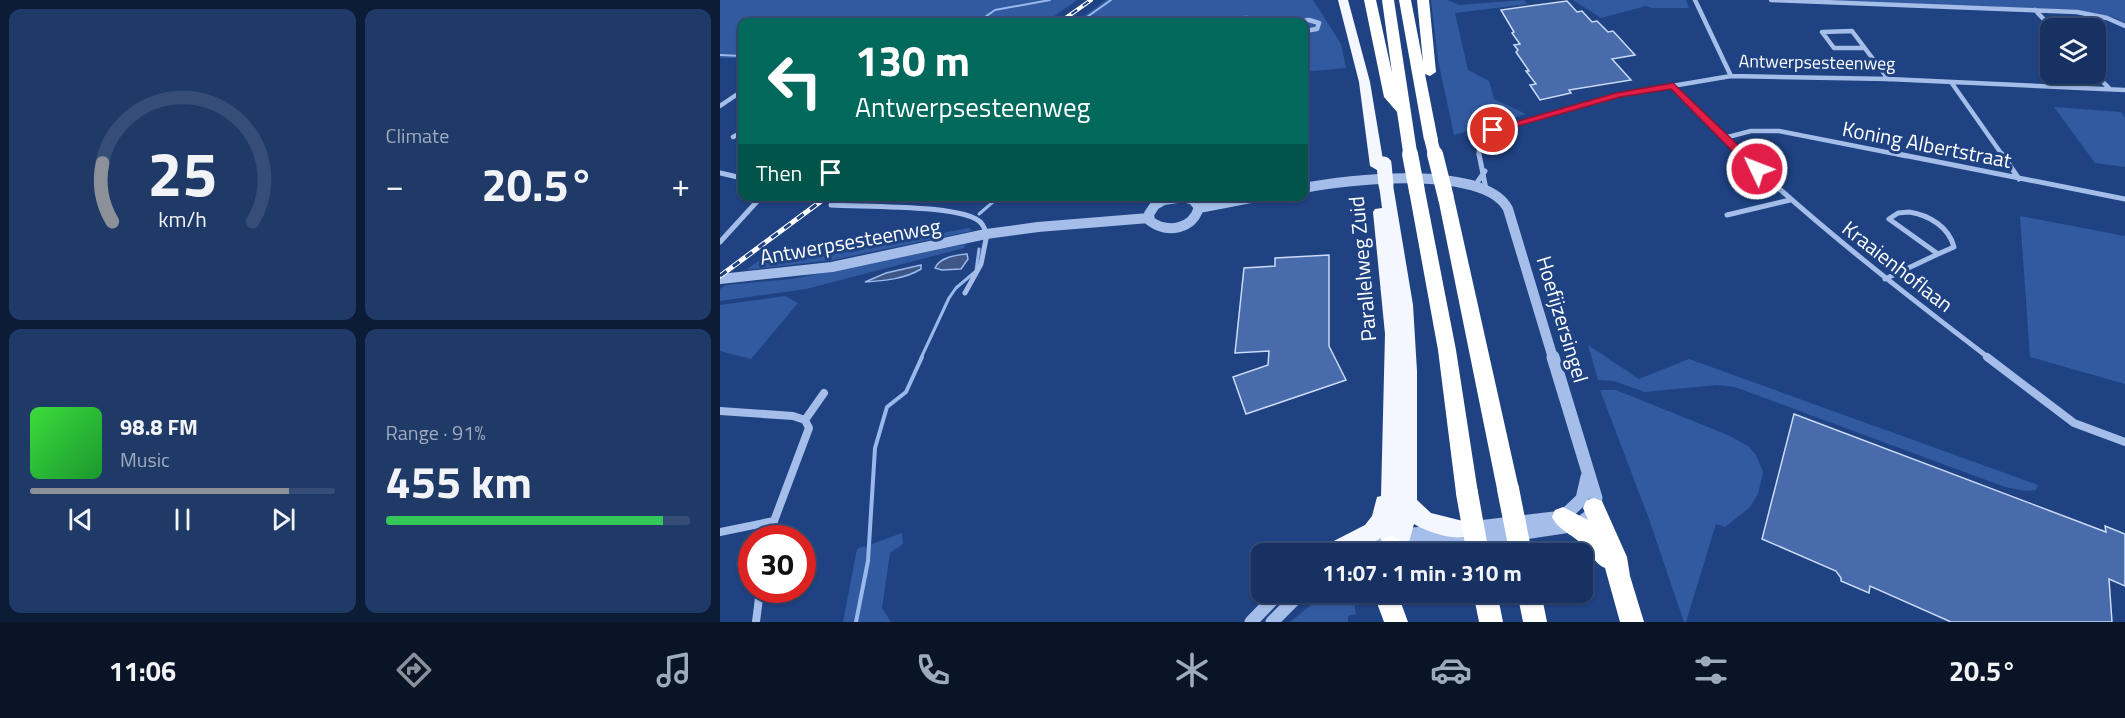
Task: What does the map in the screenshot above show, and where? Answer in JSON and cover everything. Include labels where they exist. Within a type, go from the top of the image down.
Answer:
[{"type":"highway","name":"Parallelweg Zuid","points":[[1343,0],[1363,65],[1380,165]]},
{"type":"highway","name":"Parallelweg Zuid","points":[[1352,0],[1371,68],[1382,185],[1393,333],[1391,480],[1394,543]]},
{"type":"highway","points":[[1370,0],[1391,98],[1406,114]]},
{"type":"highway","points":[[1388,0],[1410,152],[1447,350],[1476,543]]},
{"type":"highway","points":[[1405,0],[1431,140],[1446,198],[1519,543]]},
{"type":"highway","points":[[1423,0],[1432,93],[1426,114]]},
{"type":"highway","name":"Parallelweg Zuid","points":[[1382,185],[1401,278],[1407,341],[1407,502],[1394,543]]},
{"type":"highway","points":[[1356,543],[1377,528],[1382,520],[1384,500],[1391,480]]},
{"type":"highway","points":[[1407,502],[1416,516],[1425,522],[1460,529]]},
{"type":"highway","points":[[1594,508],[1615,557],[1618,576],[1632,622]]},
{"type":"highway","points":[[1570,521],[1600,547],[1618,576]]},
{"type":"highway","points":[[1388,603],[1396,622]]},
{"type":"highway","points":[[1395,603],[1396,622]]},
{"type":"highway","points":[[1487,603],[1491,622]]},
{"type":"highway","points":[[1531,603],[1535,622]]},
{"type":"street","points":[[1695,0],[1731,76]]},
{"type":"street","points":[[1771,0],[2077,12],[2107,18],[2125,26]]},
{"type":"street","points":[[2035,10],[2043,18]]},
{"type":"street","points":[[1308,21],[1313,20],[1320,25],[1317,29],[1308,30]]},
{"type":"street","points":[[1864,48],[1834,48],[1822,32],[1852,32],[1888,79]]},
{"type":"street","name":"Antwerpsesteenweg","points":[[1486,189],[1485,171],[1477,148],[1480,138],[1486,133],[1619,95],[1731,76],[1888,79],[2125,90]]},
{"type":"street","points":[[1951,82],[2019,179]]},
{"type":"street","points":[[2104,84],[2110,90]]},
{"type":"street","name":"Kraaienhoflaan","points":[[1673,86],[1790,200],[1885,279],[2074,423],[2125,442]]},
{"type":"street","points":[[720,106],[738,93]]},
{"type":"street","points":[[720,98],[727,100]]},
{"type":"street","name":"Koning Albertstraat","points":[[1724,138],[1751,131],[1779,131],[2125,199]]},
{"type":"street","points":[[733,136],[738,134]]},
{"type":"street","points":[[1474,187],[1485,171]]},
{"type":"street","points":[[720,173],[738,177]]},
{"type":"street","points":[[1308,187],[1343,181],[1386,178],[1486,189]]},
{"type":"street","name":"Hoefijzersingel","points":[[1486,189],[1501,198],[1508,209],[1588,470],[1596,498],[1594,508]]},
{"type":"street","points":[[1727,215],[1790,200]]},
{"type":"street","points":[[720,242],[757,201]]},
{"type":"street","points":[[1164,201],[1158,203],[1151,210],[1149,218],[1158,227],[1173,229],[1193,221],[1199,208]]},
{"type":"street","points":[[1194,201],[1199,208]]},
{"type":"street","points":[[1199,208],[1235,201]]},
{"type":"street","name":"Antwerpsesteenweg","points":[[831,206],[943,211],[977,219],[985,227],[986,237]]},
{"type":"street","points":[[1885,279],[1939,255],[1954,247],[1954,240],[1946,228],[1909,212],[1900,212],[1889,219],[1939,255]]},
{"type":"street","name":"Antwerpsesteenweg","points":[[725,278],[832,267],[1038,227],[1149,218]]},
{"type":"street","points":[[965,293],[981,264],[986,237]]},
{"type":"street","points":[[805,420],[824,393]]},
{"type":"street","points":[[720,411],[793,416],[805,420],[809,428],[773,525]]},
{"type":"street","name":"Hoefijzersingel","points":[[1570,521],[1586,489],[1588,470]]},
{"type":"street","points":[[1394,543],[1570,521],[1591,515],[1594,508]]},
{"type":"street","points":[[720,532],[774,521]]},
{"type":"street","points":[[1394,543],[1460,529],[1570,521]]},
{"type":"street","points":[[756,622],[758,603]]},
{"type":"street","points":[[1251,622],[1269,603]]},
{"type":"street","points":[[1272,622],[1291,603]]},
{"type":"shaded area","points":[[720,0],[1077,0],[1052,18],[738,18],[738,58],[720,58]]},
{"type":"shaded area","points":[[1106,0],[1313,0],[1341,44],[1346,68],[1308,72],[1308,18],[1081,18]]},
{"type":"shaded area","points":[[1431,0],[1447,0],[1459,5],[1524,0],[1527,4],[1455,13],[1468,70],[1489,81],[1494,99],[1526,114],[1454,135],[1438,60]]},
{"type":"shaded area","points":[[1573,0],[1686,0],[1689,8],[1646,6],[1601,18]]},
{"type":"shaded area","points":[[1815,0],[2125,0],[2125,23],[2115,18],[2077,10]]},
{"type":"shaded area","points":[[2054,107],[2121,112],[2125,118],[2125,167],[2095,163]]},
{"type":"shaded area","points":[[2020,216],[2125,236],[2125,384],[2030,357]]},
{"type":"shaded area","points":[[969,228],[972,231],[833,260],[746,270],[758,261],[847,251]]},
{"type":"shaded area","points":[[966,244],[964,248],[806,289],[720,301],[720,289],[726,285],[792,279]]},
{"type":"shaded area","points":[[967,254],[968,259],[961,269],[935,268],[944,259]]},
{"type":"shaded area","points":[[921,265],[921,269],[908,275],[865,282],[886,273]]},
{"type":"shaded area","points":[[785,296],[798,303],[751,359],[720,351],[720,305]]},
{"type":"shaded area","points":[[1588,345],[1639,379],[1689,359],[2038,485],[2036,490],[2026,491],[2005,487],[1735,387],[1717,385],[1645,392],[1614,381],[1598,380]]},
{"type":"shaded area","points":[[1600,390],[1616,390],[1728,435],[1748,446],[1756,455],[1763,472],[1758,494],[1750,507],[1725,527],[1716,524],[1686,622],[1684,622],[1649,519]]},
{"type":"shaded area","points":[[902,533],[903,544],[890,553],[882,608],[891,622],[843,622],[857,549],[865,546],[867,548]]},
{"type":"shaded area","points":[[1313,603],[1354,603],[1356,614],[1348,616],[1348,622],[1290,622]]},
{"type":"building","points":[[1567,1],[1577,12],[1582,11],[1592,22],[1597,21],[1608,32],[1613,31],[1635,55],[1612,59],[1631,80],[1569,90],[1571,93],[1540,100],[1530,85],[1536,84],[1516,52],[1518,50],[1514,45],[1520,44],[1501,10]]},
{"type":"building","points":[[1329,255],[1329,346],[1346,380],[1246,414],[1233,377],[1268,365],[1269,351],[1235,353],[1244,268],[1275,266],[1275,258]]},
{"type":"building","points":[[1794,414],[2106,532],[2105,526],[2125,534],[2125,586],[2109,579],[2112,622],[1951,622],[1870,586],[1869,593],[1841,581],[1836,571],[1762,539]]},
{"type":"waterway","points":[[980,18],[995,10],[1050,0]]},
{"type":"waterway","points":[[1086,18],[1111,0]]},
{"type":"waterway","points":[[720,55],[738,56]]},
{"type":"waterway","points":[[979,214],[994,201]]},
{"type":"waterway","points":[[921,358],[949,298],[956,288],[976,271],[979,249]]},
{"type":"waterway","points":[[856,622],[868,561],[875,448],[887,407],[906,392],[922,357]]},
{"type":"railway","points":[[1066,18],[1091,0]]},
{"type":"railway","points":[[720,276],[821,201]]},
{"type":"route","points":[[1493,130],[1619,95],[1673,86],[1757,169]]}]
